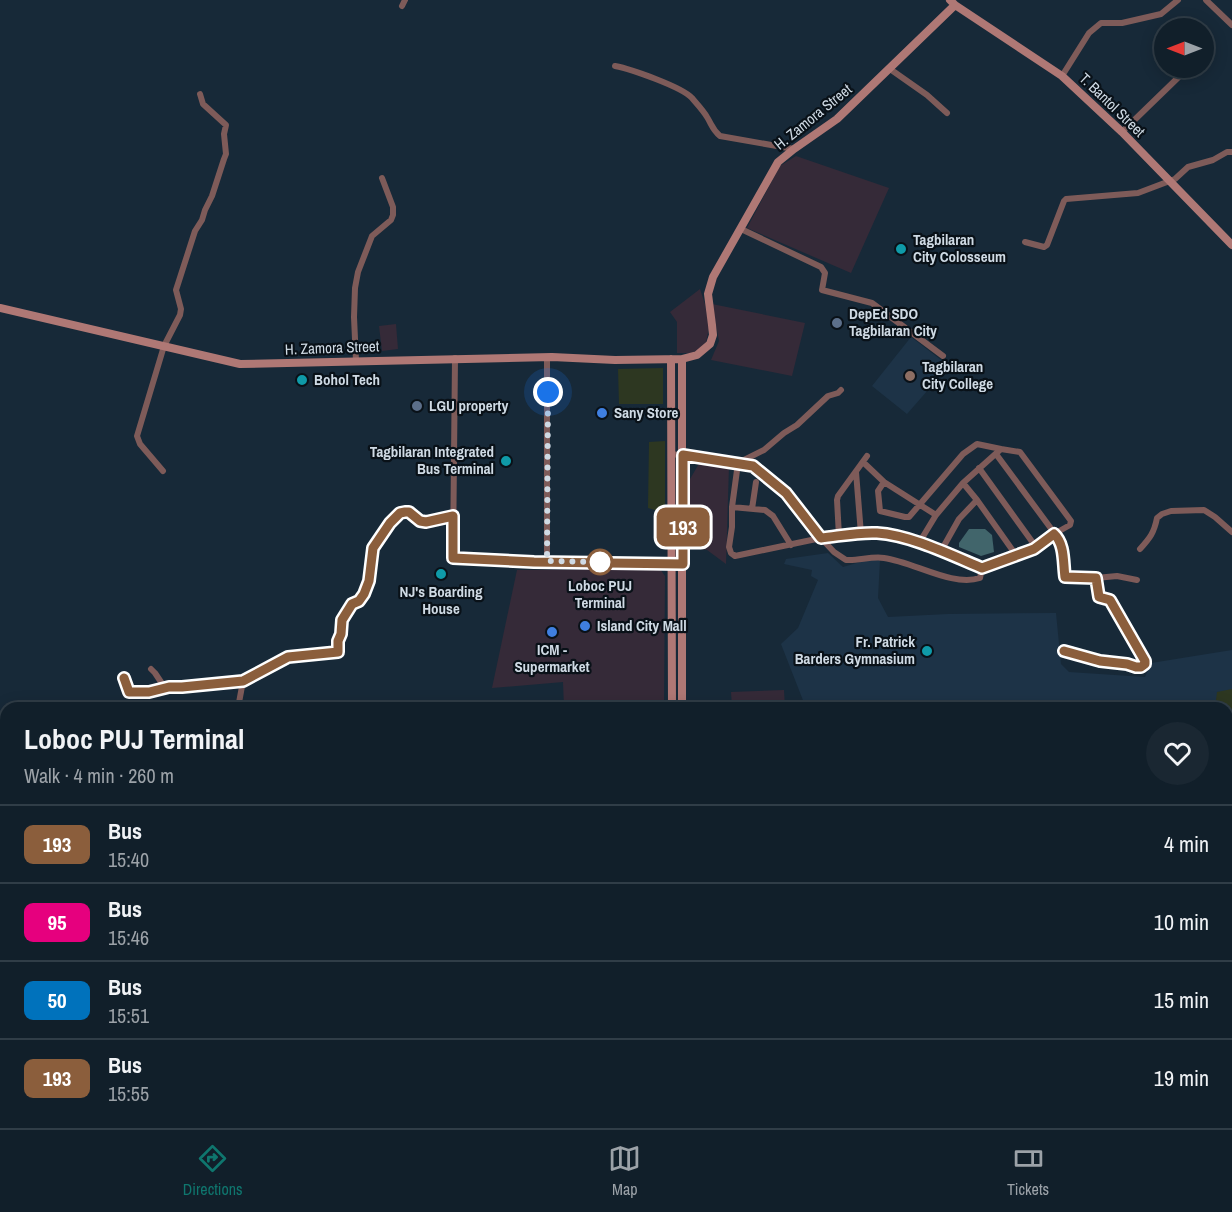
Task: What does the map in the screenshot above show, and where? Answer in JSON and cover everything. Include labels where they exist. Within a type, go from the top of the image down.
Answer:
[{"type":"main road","name":"T. Bantol Street","points":[[952,3],[1062,76],[1122,132],[1232,245]]},
{"type":"main road","name":"H. Zamora Street","points":[[0,308],[240,364],[455,358],[682,359],[697,355],[710,344],[713,335],[708,294],[713,277],[777,162],[837,118],[890,69],[952,3]]},
{"type":"main road","points":[[671,359],[672,702]]},
{"type":"main road","points":[[682,359],[682,702]]},
{"type":"main road","points":[[672,550],[683,550]]},
{"type":"street","points":[[1062,76],[1089,33],[1101,23],[1122,23],[1161,14],[1178,0]]},
{"type":"street","points":[[1206,0],[1232,25]]},
{"type":"street","points":[[615,66],[627,68],[690,96],[706,116],[712,129],[720,136],[794,149]]},
{"type":"street","points":[[890,69],[927,94],[947,113]]},
{"type":"street","points":[[1122,132],[1178,78]]},
{"type":"street","points":[[164,471],[140,444],[137,436],[164,346],[180,315],[181,309],[176,290],[195,231],[212,196],[226,154],[224,134],[226,125],[203,104],[200,94]]},
{"type":"street","points":[[1025,242],[1044,247],[1047,245],[1066,199],[1138,194],[1169,182],[1188,167],[1232,152]]},
{"type":"street","points":[[356,361],[354,317],[358,272],[372,236],[393,215],[393,207],[382,178]]},
{"type":"street","points":[[741,228],[821,267],[825,273],[822,290],[872,303],[943,356]]},
{"type":"street","points":[[547,357],[547,561]]},
{"type":"street","points":[[455,358],[453,558],[683,564]]},
{"type":"street","points":[[738,463],[764,450],[783,433],[797,425],[828,396],[841,390]]},
{"type":"street","points":[[738,463],[729,547],[732,555],[821,538],[878,533],[941,550],[982,568],[1028,552],[1070,525],[1071,521],[1020,452],[999,451],[977,444],[963,454],[909,517],[880,511],[878,491],[884,482]]},
{"type":"street","points":[[919,543],[936,515],[963,483],[999,451]]},
{"type":"street","points":[[999,451],[1058,538],[1065,577],[1117,576],[1137,580]]},
{"type":"street","points":[[672,454],[753,466],[786,493],[821,538],[834,552],[846,560],[886,558],[954,579],[980,578],[982,568]]},
{"type":"street","points":[[839,536],[838,496],[865,459],[884,482],[936,515]]},
{"type":"street","points":[[979,468],[1036,547]]},
{"type":"street","points":[[856,471],[861,534]]},
{"type":"street","points":[[752,509],[756,482]]},
{"type":"street","points":[[963,483],[1016,555]]},
{"type":"street","points":[[941,550],[959,519],[977,500]]},
{"type":"street","points":[[732,507],[765,510],[773,516],[791,545]]},
{"type":"street","points":[[1140,549],[1150,538],[1156,518],[1171,511],[1204,510],[1232,532]]},
{"type":"street","points":[[124,678],[129,692],[149,692],[165,688],[243,681],[288,657],[338,652],[342,620],[352,604],[359,601],[364,594],[369,581],[373,548],[390,523],[400,513],[405,512],[426,522],[453,516]]},
{"type":"street","points":[[1064,651],[1100,661],[1136,667],[1145,664],[1110,600],[1099,597],[1096,578]]},
{"type":"street","points":[[151,669],[165,688]]},
{"type":"street","points":[[239,702],[243,681]]},
{"type":"shaded area","points":[[796,156],[889,188],[851,273],[747,228],[780,166]]},
{"type":"shaded area","points":[[700,289],[709,328],[706,342],[699,350],[691,353],[677,353],[677,322],[670,312]]},
{"type":"shaded area","points":[[712,304],[805,323],[792,376],[711,360],[719,341]]},
{"type":"shaded area","points":[[396,324],[398,349],[382,351],[379,326]]},
{"type":"shaded area","name":"Tagbilaran City College","points":[[911,337],[949,366],[907,414],[872,386]]},
{"type":"shaded area","points":[[663,368],[663,404],[619,404],[618,369]]},
{"type":"shaded area","points":[[665,441],[665,513],[648,508],[649,442]]},
{"type":"shaded area","points":[[700,462],[729,466],[726,564],[707,550],[690,547],[690,479]]},
{"type":"shaded area","points":[[969,529],[985,529],[992,535],[994,552],[981,556],[959,547],[959,543]]},
{"type":"shaded area","points":[[828,553],[843,567],[867,560],[880,560],[878,598],[888,617],[1056,613],[1061,664],[1069,672],[1145,677],[1151,663],[1232,650],[1232,702],[804,702],[781,644],[798,628],[818,580],[811,576],[812,570],[784,564],[786,559]]},
{"type":"shaded area","name":"Island City Mall","points":[[660,569],[665,576],[664,702],[564,702],[563,682],[492,688],[517,570]]},
{"type":"shaded area","points":[[1232,689],[1232,702],[1216,702],[1217,692]]},
{"type":"shaded area","points":[[784,690],[785,702],[732,702],[731,692]]},
{"type":"bus line","name":"193","points":[[124,678],[129,692],[138,693],[169,687],[230,683],[243,681],[288,657],[338,652],[342,620],[352,604],[359,601],[364,594],[369,581],[373,548],[390,523],[400,513],[409,512],[420,521],[426,522],[453,516],[453,558],[534,562],[683,564],[683,455],[753,466],[786,493],[821,538],[878,533],[941,550],[982,568],[1028,552],[1054,534],[1061,545],[1065,577],[1096,578],[1099,597],[1110,600],[1145,664],[1136,667],[1100,661],[1064,651]]},
{"type":"place","name":"Tagbilaran City Colosseum","points":[[901,249]]},
{"type":"place","name":"DepEd SDO Tagbilaran City","points":[[837,323]]},
{"type":"place","name":"Tagbilaran City College","points":[[910,376]]},
{"type":"place","name":"Bohol Tech","points":[[302,380]]},
{"type":"place","name":"LGU property","points":[[417,406]]},
{"type":"place","name":"Sany Store","points":[[602,413]]},
{"type":"place","name":"Tagbilaran Integrated Bus Terminal","points":[[506,461]]},
{"type":"place","name":"Loboc PUJ Terminal","points":[[600,562]]},
{"type":"place","name":"NJ's Boarding House","points":[[441,574]]},
{"type":"place","name":"Island City Mall","points":[[585,626]]},
{"type":"place","name":"ICM - Supermarket","points":[[552,632]]},
{"type":"place","name":"Fr. Patrick Barders Gymnasium","points":[[927,651]]},
{"type":"route","points":[[548,392],[547,561],[600,562]]}]
